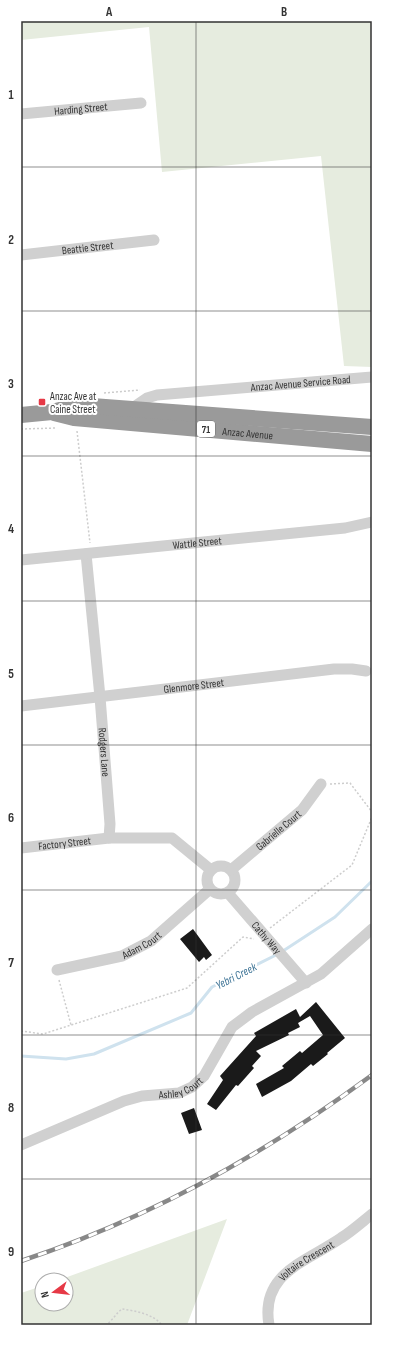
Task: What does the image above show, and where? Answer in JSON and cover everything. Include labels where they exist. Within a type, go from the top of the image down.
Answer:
[{"type":"highway","name":"Anzac Avenue","points":[[24,422],[75,406],[372,427]]},
{"type":"highway","name":"Anzac Avenue","points":[[52,412],[74,418],[372,444]]},
{"type":"street","name":"Harding Street","points":[[21,114],[141,103]]},
{"type":"street","name":"Beattie Street","points":[[21,254],[154,240]]},
{"type":"street","name":"Anzac Avenue Service Road","points":[[131,409],[147,398],[157,395],[228,393],[372,377]]},
{"type":"street","name":"Wattle Street","points":[[21,560],[345,528],[372,522]]},
{"type":"street","name":"Rodgers Lane","points":[[86,554],[100,697],[110,824],[109,838]]},
{"type":"street","name":"Glenmore Street","points":[[21,706],[334,669],[352,668],[366,671]]},
{"type":"street","name":"Gabrielle Court","points":[[231,870],[302,810],[321,784]]},
{"type":"street","name":"Factory Street","points":[[21,848],[109,838]]},
{"type":"street","points":[[109,838],[172,838],[212,870]]},
{"type":"street","points":[[219,866],[231,870],[235,882],[228,892],[221,895],[210,889],[207,882],[212,870],[219,866]]},
{"type":"street","name":"Adam Court","points":[[57,970],[122,956],[151,941],[210,889]]},
{"type":"street","name":"Cathy Way","points":[[228,892],[306,983]]},
{"type":"street","name":"Ashley Court","points":[[21,1145],[124,1101],[142,1096],[179,1093],[192,1086],[204,1076],[232,1027],[252,1012],[321,974],[372,929]]},
{"type":"street","name":"Voltaire Crescent","points":[[269,1325],[267,1312],[270,1298],[282,1276],[296,1265],[341,1238],[372,1214]]},
{"type":"path","points":[[74,418],[90,546],[86,554]]},
{"type":"path","points":[[21,429],[24,422]]},
{"type":"path","points":[[321,784],[350,783],[372,812]]},
{"type":"path","points":[[21,1031],[43,1034],[186,988],[243,937],[255,939],[264,933],[352,864],[372,817]]},
{"type":"path","points":[[57,970],[71,1025]]},
{"type":"path","points":[[105,1325],[109,1323],[114,1315],[122,1309],[137,1311],[158,1320],[162,1325]]},
{"type":"shaded area","points":[[21,21],[372,21],[372,367],[344,366],[321,156],[162,172],[149,27],[21,40]]},
{"type":"shaded area","points":[[227,1219],[187,1325],[21,1325],[21,1293],[34,1289],[34,1312],[74,1312],[74,1275]]},
{"type":"building","points":[[193,929],[212,955],[206,960],[204,957],[199,962],[180,939]]},
{"type":"building","points":[[316,1002],[345,1038],[327,1053],[328,1054],[313,1066],[311,1064],[291,1081],[262,1097],[256,1084],[284,1068],[282,1066],[300,1051],[302,1053],[323,1035],[310,1016],[298,1023],[300,1027],[288,1033],[289,1035],[256,1051],[261,1056],[252,1066],[254,1068],[238,1086],[236,1085],[216,1110],[207,1104],[223,1080],[220,1076],[256,1036],[254,1033],[296,1009],[300,1017]]},
{"type":"building","points":[[194,1108],[202,1130],[189,1134],[181,1113]]},
{"type":"waterway","name":"Yebri Creek","points":[[283,951],[335,917],[372,881]]},
{"type":"waterway","name":"Yebri Creek","points":[[21,1056],[66,1059],[94,1054],[191,1013],[212,987],[278,954]]},
{"type":"railway","points":[[21,1261],[114,1225],[160,1205],[204,1182],[290,1131],[372,1075]]},
{"type":"place","name":"Anzac Ave at Caine Street","points":[[42,402]]}]
